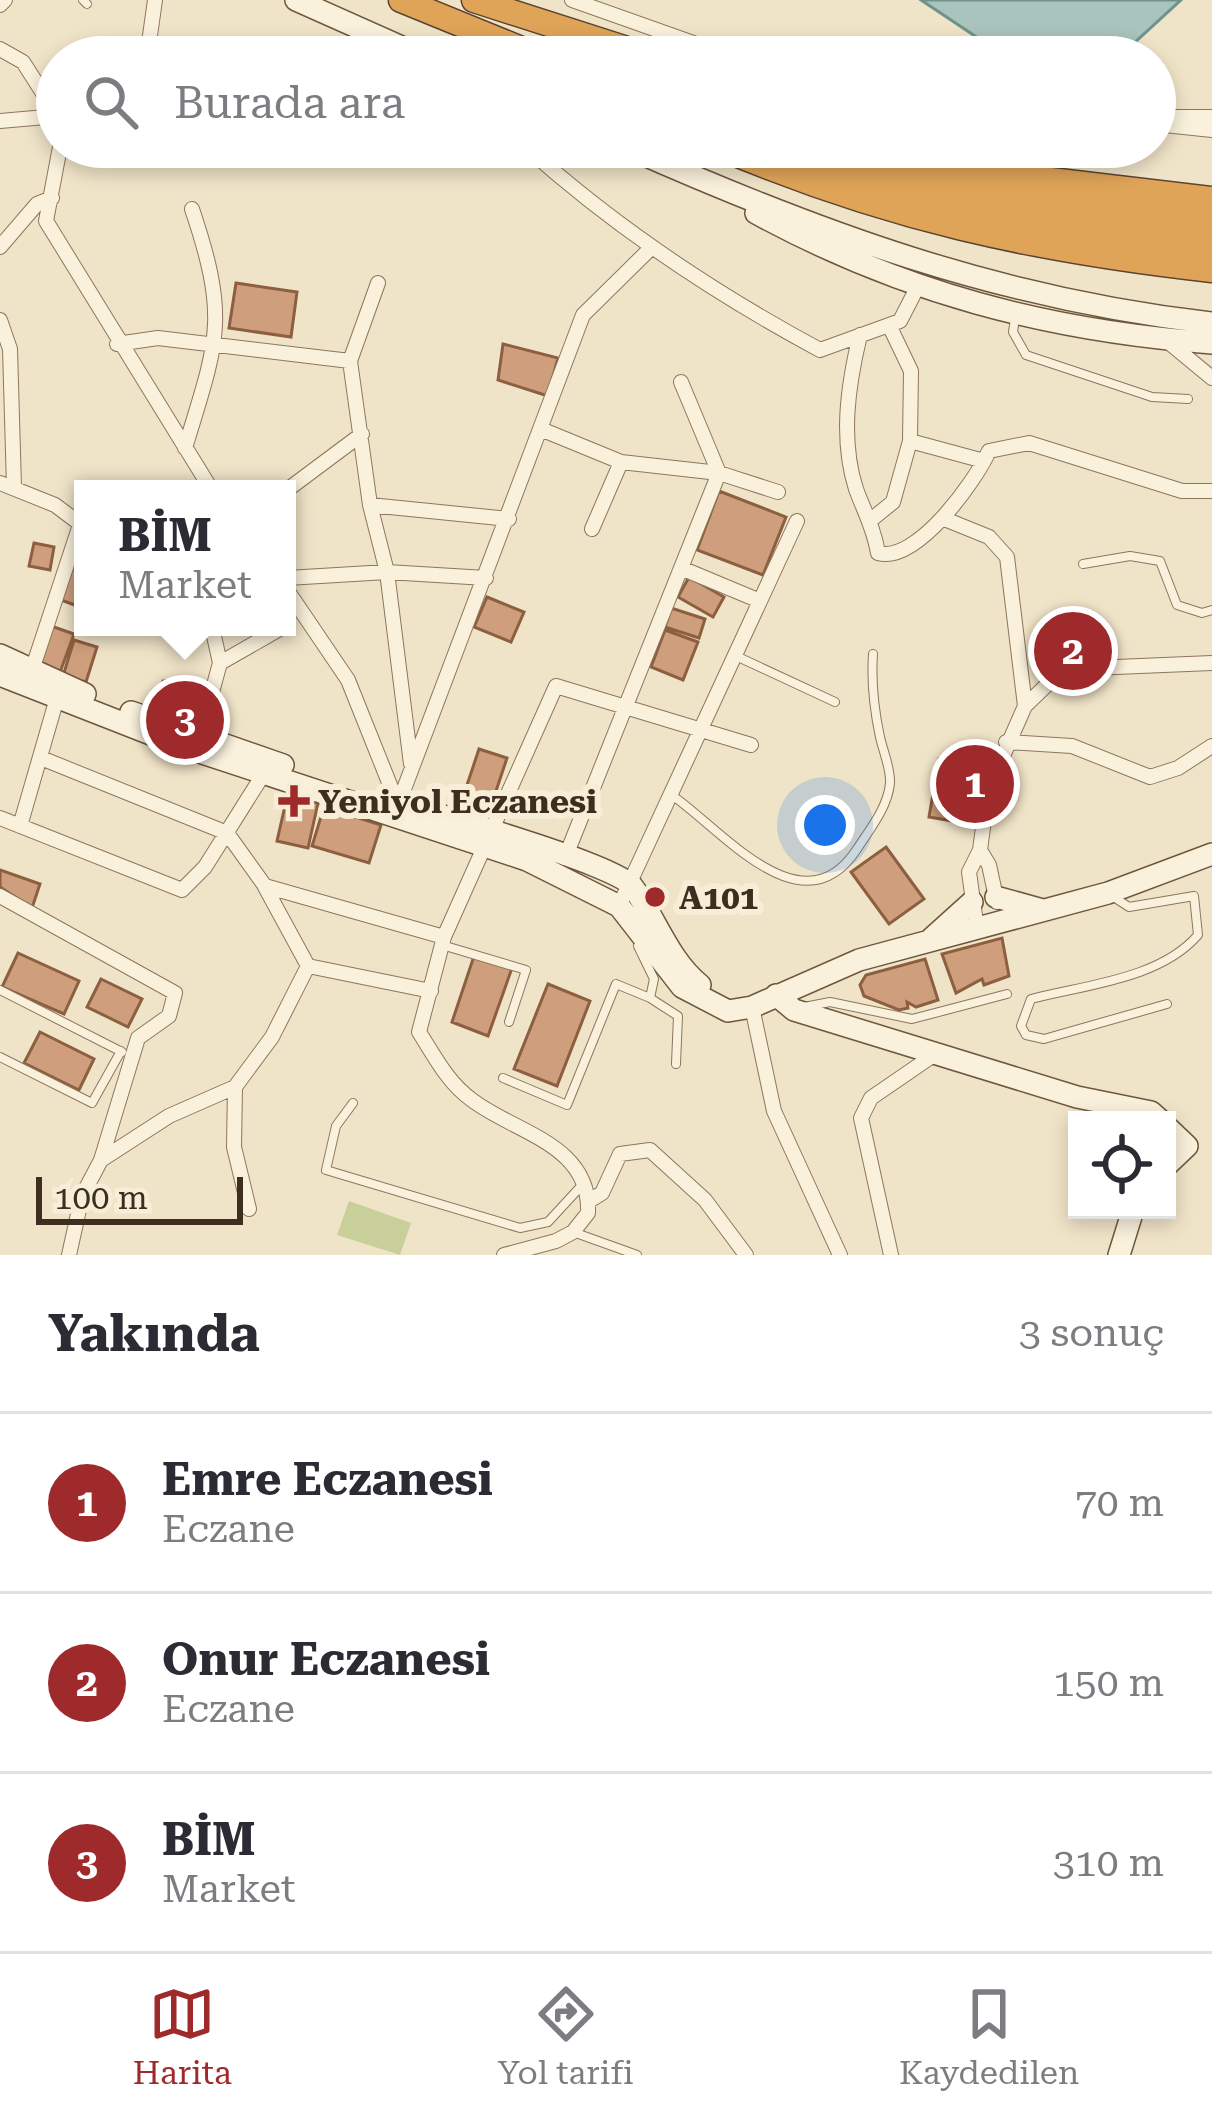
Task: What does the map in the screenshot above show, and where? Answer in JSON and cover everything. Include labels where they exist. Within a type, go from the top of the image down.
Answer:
[{"type":"highway","points":[[401,0],[490,36]]},
{"type":"highway","points":[[473,0],[551,36]]},
{"type":"highway","points":[[473,0],[586,36]]},
{"type":"highway","points":[[458,23],[484,36]]},
{"type":"highway","points":[[768,168],[923,222],[1024,246],[1212,270]]},
{"type":"highway","points":[[821,168],[962,212],[1096,235],[1212,246]]},
{"type":"highway","points":[[904,168],[1021,200],[1212,223]]},
{"type":"highway","points":[[990,168],[1025,178],[1212,199]]},
{"type":"street","points":[[150,36],[155,0]]},
{"type":"street","points":[[296,0],[377,36]]},
{"type":"street","points":[[572,0],[674,36]]},
{"type":"street","points":[[0,50],[23,62],[36,82]]},
{"type":"street","points":[[1176,120],[1212,117]]},
{"type":"street","points":[[0,122],[36,118]]},
{"type":"street","points":[[1176,125],[1212,130]]},
{"type":"street","points":[[57,168],[46,221],[206,480]]},
{"type":"street","points":[[549,168],[583,200],[651,248],[820,350],[899,321],[917,288]]},
{"type":"street","points":[[673,168],[829,253],[917,288],[1016,317],[1212,343]]},
{"type":"street","points":[[674,168],[913,262],[1065,302],[1212,323]]},
{"type":"street","points":[[0,247],[37,204],[52,198]]},
{"type":"street","points":[[185,448],[214,344],[216,279],[192,209]]},
{"type":"street","points":[[398,805],[544,430],[583,315],[651,248]]},
{"type":"street","points":[[378,284],[350,361],[370,505],[387,572],[412,770]]},
{"type":"street","points":[[0,320],[10,349],[7,485],[55,505],[74,519]]},
{"type":"street","points":[[872,519],[892,502],[910,441],[911,371],[889,325]]},
{"type":"street","points":[[860,335],[846,419],[856,488],[872,519],[878,553],[888,556],[904,550],[942,518],[977,477],[989,451],[1029,443],[1181,491],[1212,491]]},
{"type":"street","points":[[118,344],[158,338],[350,361]]},
{"type":"street","points":[[1166,340],[1212,378]]},
{"type":"street","points":[[565,858],[718,473],[681,382]]},
{"type":"street","points":[[544,430],[621,462],[718,473],[778,492]]},
{"type":"street","points":[[296,483],[362,434]]},
{"type":"street","points":[[910,441],[984,460]]},
{"type":"street","points":[[592,529],[621,462]]},
{"type":"street","points":[[370,505],[509,519]]},
{"type":"street","points":[[942,518],[989,537],[1007,556],[1024,706]]},
{"type":"street","points":[[620,906],[797,521]]},
{"type":"street","points":[[32,670],[74,548]]},
{"type":"street","points":[[681,568],[760,601]]},
{"type":"street","points":[[296,577],[387,572],[486,578]]},
{"type":"street","points":[[296,605],[348,680],[398,805]]},
{"type":"street","points":[[296,619],[302,615]]},
{"type":"street","points":[[200,736],[220,663],[214,636]]},
{"type":"street","points":[[220,663],[267,636]]},
{"type":"street","points":[[0,656],[106,704],[200,736],[267,767],[486,836],[620,906],[682,987],[728,1011],[785,1003],[859,961],[1108,893],[1212,854]]},
{"type":"street","points":[[988,927],[972,902],[969,872],[980,850],[988,790],[1024,706],[1054,678],[1092,668],[1212,663]]},
{"type":"street","points":[[0,675],[267,767],[629,881],[690,977],[750,1007]]},
{"type":"street","points":[[504,1255],[573,1232],[588,1213],[583,1184],[563,1152],[474,1102],[452,1083],[419,1032],[443,941],[556,686],[751,745]]},
{"type":"street","points":[[20,826],[57,698]]},
{"type":"street","points":[[1006,742],[1072,746],[1150,778],[1178,768],[1212,746]]},
{"type":"street","points":[[41,758],[226,833],[265,886],[308,966]]},
{"type":"street","points":[[0,818],[182,890],[226,833],[267,767]]},
{"type":"street","points":[[980,850],[996,897],[988,927]]},
{"type":"street","points":[[265,886],[443,941]]},
{"type":"street","points":[[0,896],[175,993],[169,1016],[138,1037],[127,1054],[101,1160],[82,1196],[69,1255]]},
{"type":"street","points":[[926,942],[972,902],[996,897],[1044,910]]},
{"type":"street","points":[[308,966],[431,991]]},
{"type":"street","points":[[101,1160],[169,1116],[235,1087],[272,1036],[308,966]]},
{"type":"street","points":[[785,1003],[1077,1097],[1146,1111]]},
{"type":"street","points":[[750,1007],[773,1111],[840,1255]]},
{"type":"street","points":[[891,1255],[860,1118],[871,1098],[938,1052]]},
{"type":"street","points":[[235,1087],[234,1147],[250,1209]]},
{"type":"street","points":[[1176,1136],[1187,1146],[1176,1156]]},
{"type":"street","points":[[589,1201],[602,1192],[620,1154],[650,1150],[705,1200],[746,1255]]},
{"type":"street","points":[[1119,1255],[1130,1219]]},
{"type":"lane","points":[[1016,317],[1013,332],[1026,356],[1152,397],[1188,399]]},
{"type":"lane","points":[[1083,563],[1130,556],[1160,561],[1177,605],[1202,613],[1212,610]]},
{"type":"lane","points":[[673,796],[777,875],[814,881],[849,861],[880,813],[890,781],[871,686],[873,654]]},
{"type":"lane","points":[[736,656],[835,702]]},
{"type":"lane","points":[[1108,893],[1129,907],[1194,896],[1198,935],[1181,954],[1134,973],[1031,999],[1021,1026],[1026,1035],[1044,1039],[1168,1004]]},
{"type":"lane","points":[[620,906],[654,979],[650,998]]},
{"type":"lane","points":[[443,941],[526,970],[509,1022]]},
{"type":"lane","points":[[503,1078],[567,1105],[616,984],[678,1016],[676,1064]]},
{"type":"lane","points":[[0,991],[127,1054],[92,1103],[0,1058]]},
{"type":"lane","points":[[785,1003],[830,1002],[912,1019],[1007,994]]},
{"type":"lane","points":[[353,1103],[336,1126],[326,1170],[520,1228],[548,1222],[583,1184]]},
{"type":"lane","points":[[573,1232],[637,1255]]},
{"type":"green space","points":[[349,1201],[411,1223],[400,1255],[337,1235]]},
{"type":"water","points":[[921,0],[1181,0],[1142,36],[975,36]]},
{"type":"building","points":[[236,283],[297,292],[291,337],[229,328]]},
{"type":"building","points":[[503,344],[558,358],[548,396],[498,380]]},
{"type":"building","points":[[719,491],[786,517],[763,575],[697,550]]},
{"type":"building","points":[[34,543],[54,547],[50,570],[29,566]]},
{"type":"building","points":[[74,566],[74,605],[61,600]]},
{"type":"building","points":[[689,577],[724,597],[713,617],[678,597]]},
{"type":"building","points":[[487,597],[524,612],[511,642],[474,627]]},
{"type":"building","points":[[671,608],[705,619],[699,638],[665,627]]},
{"type":"building","points":[[51,626],[74,634],[59,675],[36,667]]},
{"type":"building","points":[[665,630],[698,642],[683,680],[651,667]]},
{"type":"building","points":[[164,636],[190,636],[176,646]]},
{"type":"building","points":[[74,640],[97,647],[86,682],[63,676]]},
{"type":"building","points":[[163,681],[197,681],[193,725],[151,711]]},
{"type":"building","points":[[479,749],[507,758],[486,821],[458,812]]},
{"type":"building","points":[[939,759],[980,766],[970,824],[929,817]]},
{"type":"building","points":[[287,797],[318,803],[308,848],[277,841]]},
{"type":"building","points":[[324,807],[381,825],[369,863],[312,846]]},
{"type":"building","points":[[886,847],[924,899],[889,924],[851,872]]},
{"type":"building","points":[[0,870],[40,884],[32,908],[0,887]]},
{"type":"building","points":[[1002,938],[1009,976],[984,985],[982,979],[956,993],[942,954]]},
{"type":"building","points":[[18,953],[79,981],[64,1014],[2,987]]},
{"type":"building","points":[[474,956],[512,968],[488,1036],[452,1022]]},
{"type":"building","points":[[925,959],[938,1000],[916,1007],[907,1002],[908,1008],[899,1010],[864,996],[860,985],[866,975]]},
{"type":"building","points":[[101,979],[142,999],[128,1027],[87,1007]]},
{"type":"building","points":[[548,984],[590,1001],[557,1086],[514,1069]]},
{"type":"building","points":[[40,1032],[94,1059],[79,1090],[24,1063]]},
{"type":"place","name":"Onur Eczanesi","points":[[1073,651]]},
{"type":"place","name":"BİM","points":[[185,720]]},
{"type":"place","name":"Emre Eczanesi","points":[[975,784]]},
{"type":"place","name":"Yeniyol Eczanesi","points":[[294,801]]},
{"type":"place","name":"A101","points":[[655,897]]}]
